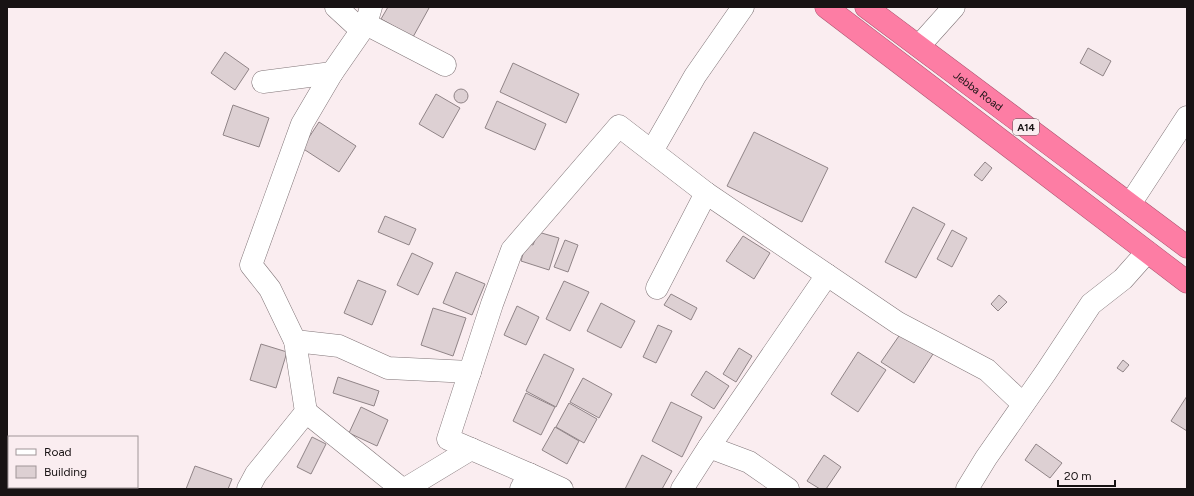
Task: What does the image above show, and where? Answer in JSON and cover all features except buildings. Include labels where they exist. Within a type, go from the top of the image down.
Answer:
[{"type":"highway","points":[[826,7],[1187,282]]},
{"type":"highway","name":"Jebba Road","points":[[866,7],[1187,247]]},
{"type":"street","points":[[336,7],[366,20],[445,65]]},
{"type":"street","points":[[652,151],[695,76],[743,7]]},
{"type":"street","points":[[919,46],[954,7]]},
{"type":"street","points":[[366,20],[332,72],[302,124],[251,265],[270,289],[295,341],[306,412],[402,489]]},
{"type":"street","points":[[263,82],[332,72]]},
{"type":"street","points":[[1130,204],[1187,117]]},
{"type":"street","points":[[562,489],[525,482],[471,449],[448,439],[492,304],[512,250],[619,126],[706,193],[898,323],[987,370],[1023,404]]},
{"type":"street","points":[[657,288],[706,193]]},
{"type":"street","points":[[967,489],[986,458],[1091,304],[1123,279],[1147,252]]},
{"type":"street","points":[[682,489],[709,447],[827,275]]},
{"type":"street","points":[[295,341],[339,346],[388,368],[470,372]]},
{"type":"street","points":[[248,489],[256,474],[306,412]]},
{"type":"street","points":[[709,447],[749,462],[788,489]]},
{"type":"street","points":[[406,489],[471,449]]}]
